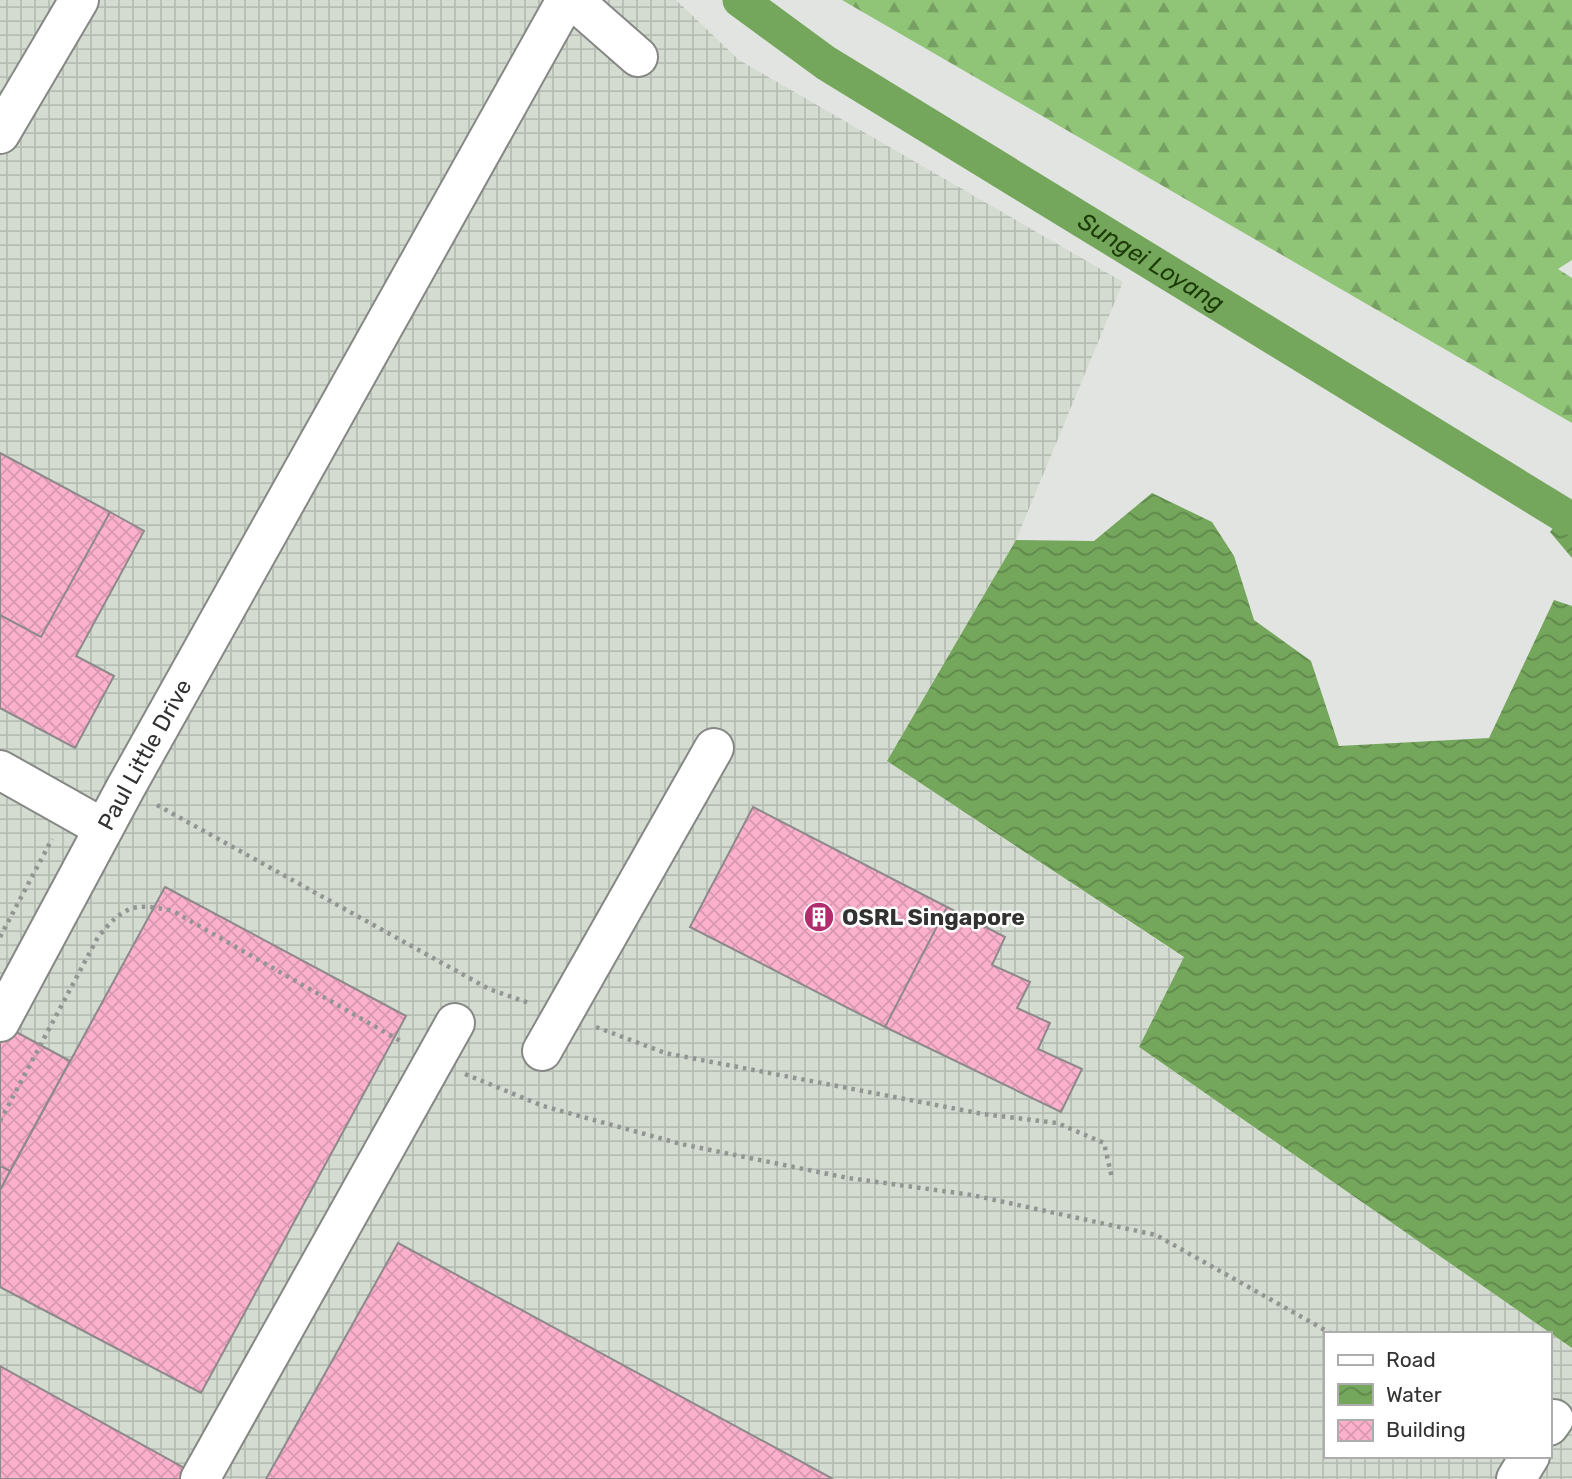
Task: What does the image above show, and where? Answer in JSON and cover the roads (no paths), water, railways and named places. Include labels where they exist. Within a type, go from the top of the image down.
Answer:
[{"type":"lane","points":[[0,134],[79,0]]},
{"type":"lane","name":"Paul Little Drive","points":[[0,1022],[103,828],[566,0]]},
{"type":"lane","points":[[573,0],[638,57]]},
{"type":"lane","points":[[542,1051],[714,748]]},
{"type":"lane","points":[[0,770],[103,828]]},
{"type":"lane","points":[[200,1479],[455,1023]]},
{"type":"lane","points":[[1516,1479],[1529,1458]]},
{"type":"water","points":[[1152,493],[1212,522],[1234,556],[1254,620],[1311,661],[1339,746],[1489,738],[1554,600],[1572,606],[1572,1348],[1139,1047],[1184,957],[887,761],[1016,540],[1094,541]]},
{"type":"water","points":[[1572,503],[1572,558],[1550,532]]},
{"type":"waterway","name":"Sungei Loyang","points":[[740,0],[826,63],[1567,517]]},
{"type":"place","name":"OSRL Singapore","points":[[819,917]]}]
